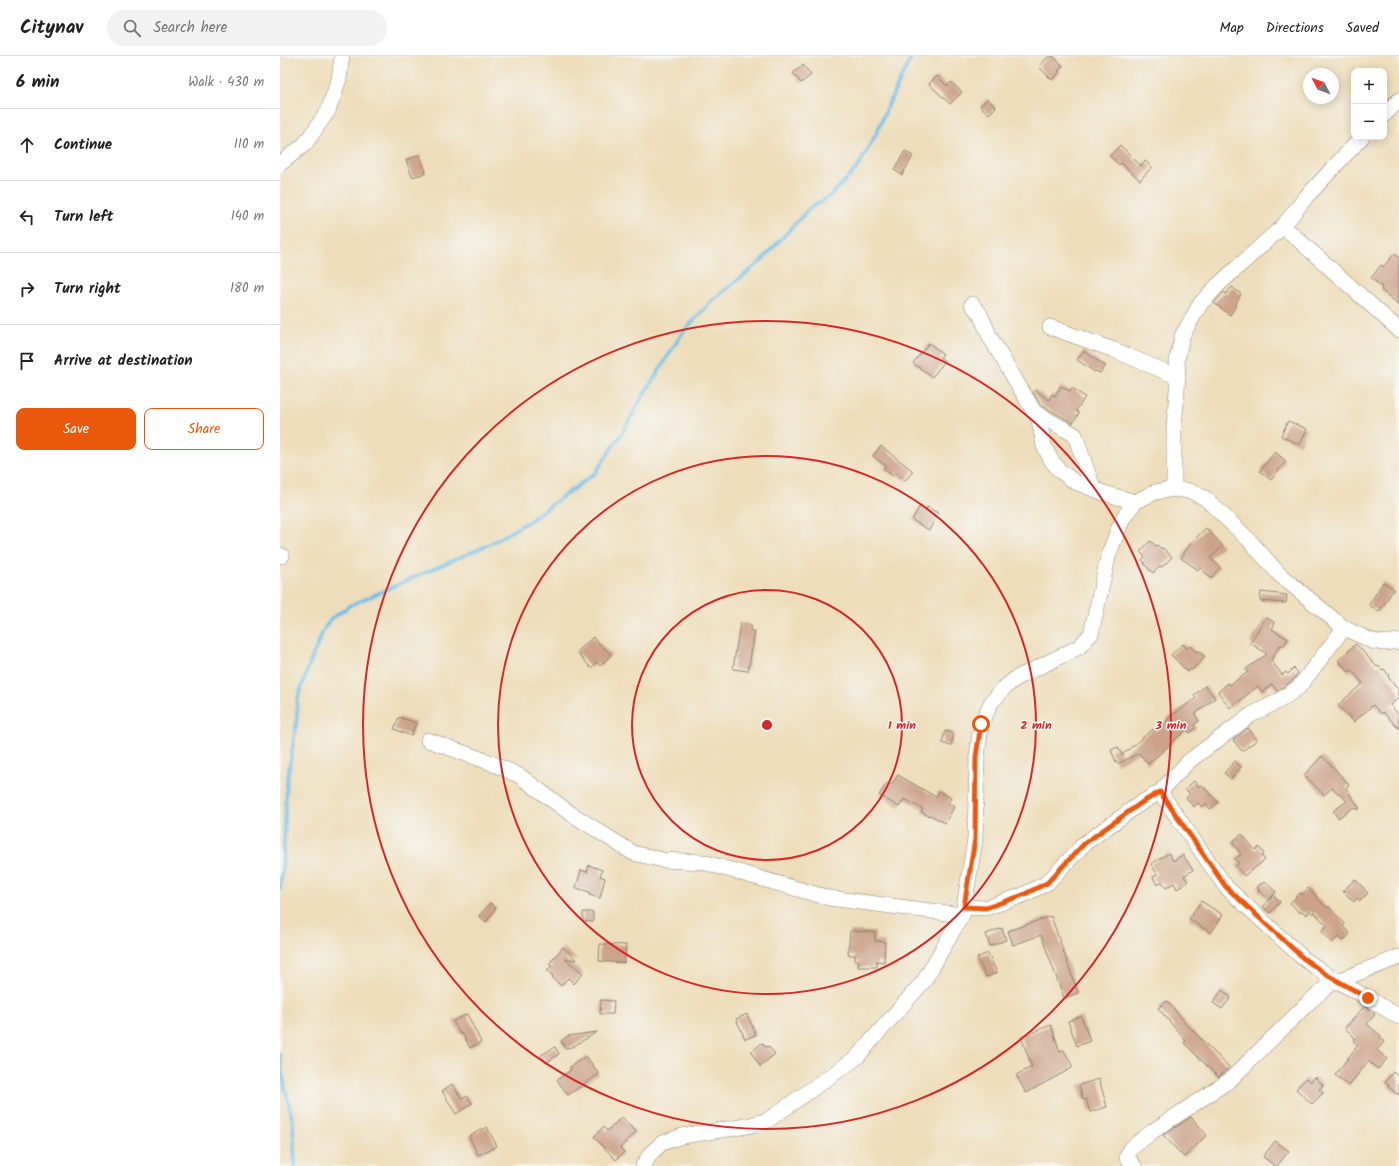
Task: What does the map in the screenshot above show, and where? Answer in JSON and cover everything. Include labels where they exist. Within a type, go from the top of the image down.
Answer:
[{"type":"street","points":[[280,164],[305,144],[328,111],[339,79],[342,56]]},
{"type":"street","points":[[1387,112],[1399,100]]},
{"type":"street","points":[[1174,489],[1174,428],[1178,377],[1177,360],[1182,336],[1201,303],[1218,285],[1283,226],[1307,196],[1359,140]]},
{"type":"street","points":[[1283,226],[1399,330]]},
{"type":"street","points":[[972,304],[980,314],[990,339],[1039,420],[1044,446],[1051,460],[1060,471],[1075,482],[1104,493],[1135,502]]},
{"type":"street","points":[[1050,327],[1114,350],[1178,377]]},
{"type":"street","points":[[1034,412],[1075,435],[1093,488]]},
{"type":"street","points":[[642,1166],[651,1153],[662,1143],[682,1136],[747,1126],[768,1120],[856,1058],[924,981],[963,911],[975,839],[976,757],[981,724],[991,703],[1004,688],[1015,679],[1079,647],[1091,634],[1109,553],[1123,518],[1135,502],[1155,492],[1174,489],[1190,491],[1205,498],[1248,539],[1280,575],[1344,628],[1372,641],[1384,643],[1399,641]]},
{"type":"street","points":[[428,740],[490,762],[520,776],[567,811],[632,854],[663,860],[703,862],[829,898],[963,911],[986,908],[1023,895],[1047,883],[1085,843],[1141,803],[1160,792],[1189,761],[1251,715],[1282,699],[1299,687],[1344,628]]},
{"type":"street","points":[[1160,792],[1226,887],[1303,958],[1327,975],[1399,1017]]},
{"type":"street","points":[[1134,1166],[1127,1157],[1130,1150],[1152,1131],[1230,1080],[1308,1003],[1330,984],[1399,957]]},
{"type":"building","points":[[1049,56],[1053,56],[1063,66],[1058,71],[1060,72],[1052,80],[1039,67]]},
{"type":"building","points":[[803,65],[811,75],[801,83],[793,73]]},
{"type":"building","points":[[937,76],[947,86],[951,82],[962,92],[950,104],[929,84]]},
{"type":"building","points":[[987,99],[996,107],[989,114],[980,106]]},
{"type":"building","points":[[1120,145],[1141,166],[1145,161],[1152,167],[1140,180],[1121,163],[1119,165],[1110,156]]},
{"type":"building","points":[[905,151],[913,156],[902,175],[894,170]]},
{"type":"building","points":[[420,155],[426,173],[412,177],[406,160]]},
{"type":"building","points":[[1394,254],[1399,258],[1399,305],[1381,290],[1382,287],[1371,278],[1381,265],[1383,267]]},
{"type":"building","points":[[1232,287],[1241,294],[1230,315],[1214,303],[1224,292],[1226,294]]},
{"type":"building","points":[[929,343],[943,354],[940,358],[945,361],[932,377],[913,363]]},
{"type":"building","points":[[1084,351],[1105,366],[1100,373],[1095,372],[1077,360]]},
{"type":"building","points":[[1061,386],[1070,391],[1072,388],[1085,397],[1076,411],[1079,413],[1073,423],[1041,405],[1033,392],[1035,390],[1049,400],[1052,394],[1055,396]]},
{"type":"building","points":[[1288,421],[1307,429],[1300,445],[1281,436]]},
{"type":"building","points":[[881,446],[913,471],[905,481],[896,473],[893,476],[884,469],[886,466],[873,456]]},
{"type":"building","points":[[1275,452],[1286,461],[1271,480],[1260,471]]},
{"type":"building","points":[[920,506],[926,509],[927,507],[938,513],[929,530],[912,520]]},
{"type":"building","points":[[1206,528],[1223,546],[1210,558],[1220,567],[1211,578],[1200,568],[1198,570],[1181,558],[1191,543]]},
{"type":"building","points":[[1150,541],[1156,546],[1157,545],[1162,549],[1163,548],[1172,557],[1162,567],[1160,566],[1153,573],[1144,564],[1145,563],[1142,560],[1145,557],[1140,552]]},
{"type":"building","points":[[1383,582],[1394,589],[1379,612],[1369,605]]},
{"type":"building","points":[[1261,592],[1287,595],[1286,603],[1260,601]]},
{"type":"building","points":[[1266,617],[1275,623],[1272,629],[1288,639],[1283,646],[1280,645],[1271,660],[1282,675],[1286,672],[1288,674],[1294,668],[1298,673],[1293,680],[1277,691],[1272,684],[1262,692],[1258,686],[1230,708],[1218,692],[1228,683],[1230,685],[1248,672],[1246,669],[1267,654],[1250,643]]},
{"type":"building","points":[[740,623],[751,625],[750,631],[755,631],[748,671],[733,669]]},
{"type":"building","points":[[593,637],[611,655],[600,666],[597,662],[591,668],[577,652]]},
{"type":"building","points":[[1183,644],[1187,648],[1190,646],[1196,652],[1198,651],[1205,657],[1188,672],[1171,655]]},
{"type":"building","points":[[1356,644],[1377,667],[1379,666],[1382,670],[1384,669],[1389,676],[1388,677],[1399,691],[1399,698],[1390,705],[1399,715],[1399,729],[1383,712],[1381,714],[1373,705],[1354,722],[1338,705],[1363,683],[1351,670],[1349,672],[1338,660]]},
{"type":"building","points":[[1205,686],[1215,698],[1195,714],[1199,721],[1194,725],[1196,728],[1189,733],[1187,730],[1148,764],[1139,753],[1117,764],[1111,750],[1118,747],[1122,755],[1153,729],[1155,731],[1168,720],[1167,719],[1196,698],[1194,695]]},
{"type":"building","points":[[399,717],[416,723],[411,736],[394,729]]},
{"type":"building","points":[[1248,728],[1257,740],[1242,751],[1233,740]]},
{"type":"building","points":[[945,731],[954,733],[951,746],[942,743]]},
{"type":"building","points":[[1322,756],[1349,784],[1346,788],[1359,808],[1357,810],[1354,807],[1338,818],[1333,811],[1347,801],[1332,788],[1324,795],[1304,775]]},
{"type":"building","points":[[1235,761],[1241,767],[1231,779],[1224,773]]},
{"type":"building","points":[[898,775],[936,797],[939,791],[951,798],[948,803],[954,807],[945,823],[921,812],[923,809],[904,799],[899,807],[879,795],[887,783],[891,785]]},
{"type":"building","points":[[1194,781],[1199,787],[1201,784],[1218,802],[1210,809],[1206,804],[1202,807],[1198,803],[1194,807],[1186,798],[1190,794],[1185,789]]},
{"type":"building","points":[[1242,834],[1255,850],[1259,847],[1264,854],[1262,856],[1265,860],[1244,876],[1236,866],[1239,863],[1235,859],[1241,854],[1232,842]]},
{"type":"building","points":[[1169,853],[1173,861],[1183,855],[1193,870],[1184,876],[1188,882],[1177,889],[1174,883],[1166,888],[1162,882],[1157,885],[1153,877],[1157,874],[1151,864]]},
{"type":"building","points":[[589,865],[602,870],[600,876],[605,878],[600,898],[589,895],[590,892],[576,888],[581,870],[587,872]]},
{"type":"building","points":[[1355,879],[1368,893],[1360,901],[1357,898],[1354,902],[1343,891]]},
{"type":"building","points":[[1265,882],[1276,892],[1269,900],[1258,890],[1259,889],[1257,886]]},
{"type":"building","points":[[1308,888],[1345,924],[1343,926],[1350,934],[1343,941],[1338,937],[1332,943],[1321,931],[1327,926],[1314,912],[1313,914],[1310,911],[1307,915],[1302,911],[1300,913],[1290,903],[1300,893],[1302,895]]},
{"type":"building","points":[[1273,895],[1280,902],[1270,913],[1263,907]]},
{"type":"building","points":[[1201,901],[1223,915],[1211,933],[1189,919]]},
{"type":"building","points":[[490,903],[496,908],[486,922],[479,916]]},
{"type":"building","points":[[583,912],[593,912],[593,922],[583,921]]},
{"type":"building","points":[[1051,916],[1078,993],[1064,998],[1041,935],[1013,945],[1008,931]]},
{"type":"building","points":[[1002,928],[1006,940],[990,946],[986,934]]},
{"type":"building","points":[[850,931],[875,932],[875,941],[885,942],[884,962],[877,961],[877,967],[858,967],[859,961],[855,961],[855,955],[848,955]]},
{"type":"building","points":[[600,944],[626,945],[624,963],[599,961]]},
{"type":"building","points":[[563,947],[577,960],[565,959],[583,973],[574,984],[568,978],[561,986],[547,971],[552,966],[549,964]]},
{"type":"building","points":[[988,953],[997,973],[986,977],[977,958]]},
{"type":"building","points":[[1222,990],[1231,997],[1222,1009],[1213,1003]]},
{"type":"building","points":[[601,1000],[614,1001],[613,1014],[600,1014]]},
{"type":"building","points":[[1167,1001],[1184,1022],[1229,1067],[1220,1076],[1218,1077],[1184,1043],[1186,1041],[1158,1008]]},
{"type":"building","points":[[1365,1006],[1375,1014],[1367,1024],[1381,1036],[1380,1038],[1384,1042],[1377,1050],[1387,1059],[1378,1069],[1368,1061],[1349,1086],[1335,1075],[1358,1045],[1353,1041],[1355,1038],[1345,1028]]},
{"type":"building","points":[[467,1014],[481,1042],[470,1048],[462,1033],[460,1034],[453,1021]]},
{"type":"building","points":[[747,1014],[756,1035],[745,1039],[736,1019]]},
{"type":"building","points":[[1081,1016],[1090,1041],[1077,1046],[1068,1021]]},
{"type":"building","points":[[1051,1025],[1060,1052],[1064,1050],[1072,1065],[1072,1068],[1026,1093],[1016,1075],[1032,1067],[1021,1037]]},
{"type":"building","points":[[597,1032],[572,1047],[565,1048],[561,1041],[568,1036]]},
{"type":"building","points":[[762,1043],[766,1047],[768,1046],[775,1054],[760,1066],[751,1052]]},
{"type":"building","points":[[555,1047],[559,1054],[546,1063],[541,1055]]},
{"type":"building","points":[[586,1056],[599,1074],[568,1095],[557,1080],[571,1070],[570,1067]]},
{"type":"building","points":[[1393,1072],[1399,1077],[1399,1095],[1388,1087],[1389,1085],[1385,1082]]},
{"type":"building","points":[[1315,1077],[1323,1085],[1319,1089],[1323,1093],[1312,1104],[1296,1089],[1306,1078],[1311,1082]]},
{"type":"building","points":[[1099,1079],[1107,1107],[1090,1112],[1086,1099],[1083,1100],[1079,1085]]},
{"type":"building","points":[[452,1084],[462,1099],[467,1096],[472,1103],[456,1114],[442,1091]]},
{"type":"building","points":[[622,1117],[636,1132],[620,1148],[624,1152],[616,1160],[594,1137],[603,1127],[607,1131]]},
{"type":"building","points":[[1191,1117],[1207,1135],[1184,1157],[1163,1135]]},
{"type":"building","points":[[487,1127],[497,1146],[478,1155],[469,1136]]},
{"type":"building","points":[[1275,1141],[1289,1151],[1277,1166],[1263,1157]]},
{"type":"waterway","points":[[280,889],[287,781],[296,726],[298,697],[311,660],[325,627],[331,619],[349,606],[492,543],[529,521],[595,473],[621,435],[640,401],[683,332],[713,300],[759,263],[809,209],[830,196],[858,167],[876,134],[912,56]]},
{"type":"waterway","points":[[280,1055],[282,1073],[293,1122],[295,1166]]},
{"type":"route","points":[[981,724],[976,757],[975,839],[964,907],[986,908],[1023,895],[1047,883],[1085,843],[1141,803],[1160,792],[1226,887],[1303,958],[1327,975],[1368,998]]}]
